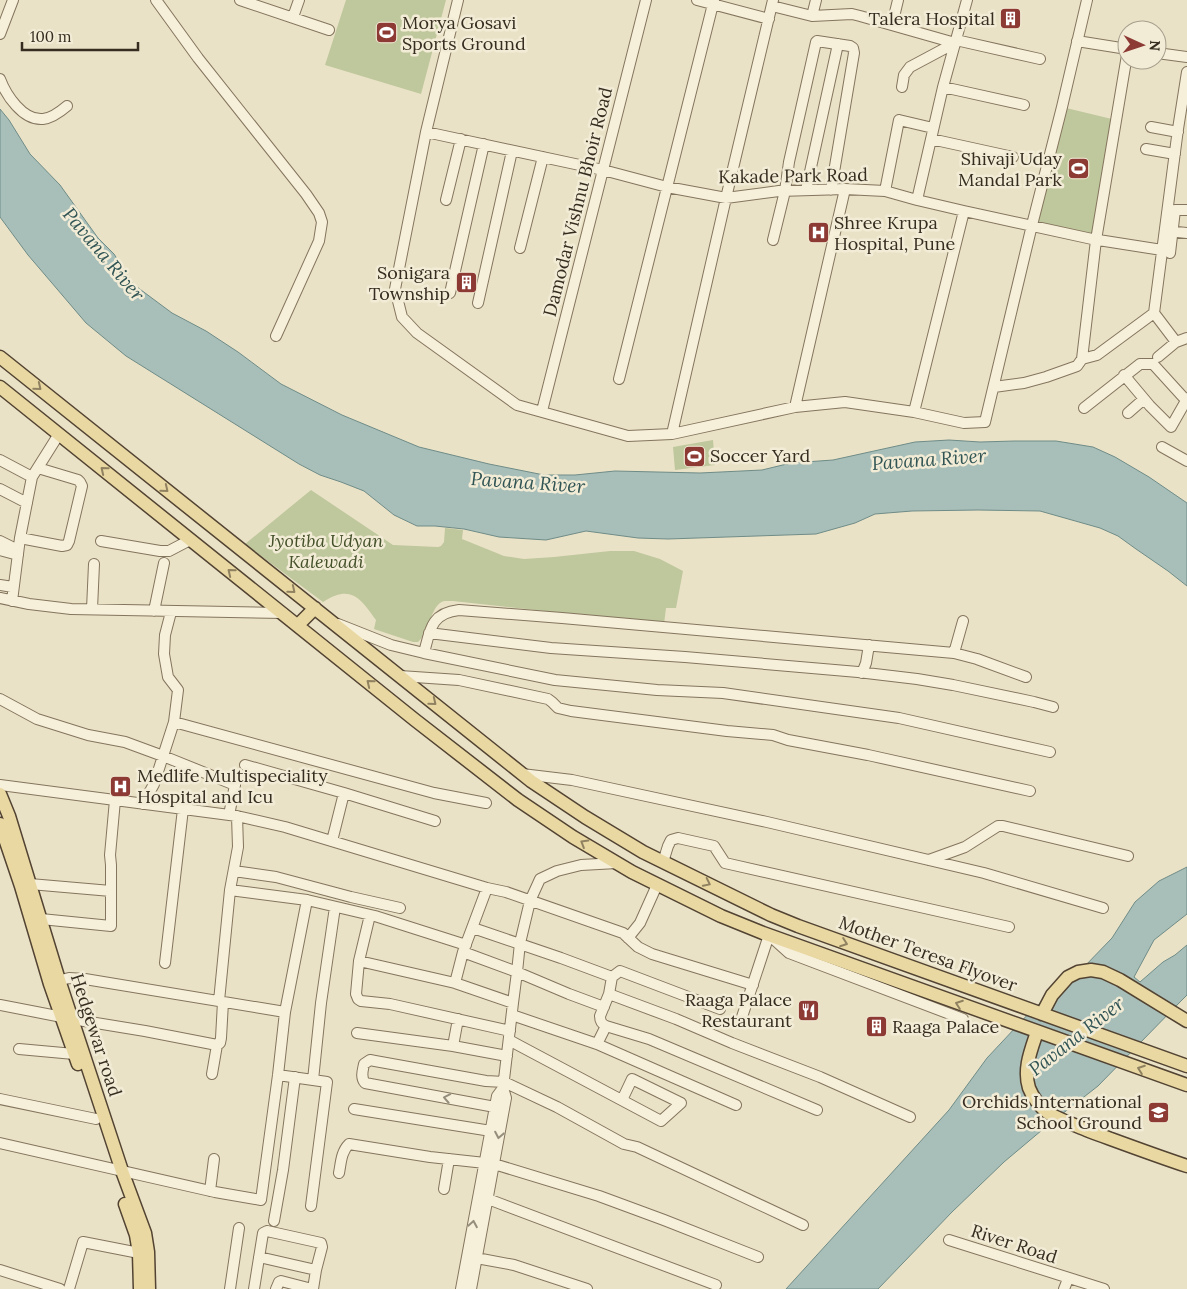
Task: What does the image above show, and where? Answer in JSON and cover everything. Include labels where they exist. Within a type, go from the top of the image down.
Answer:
[{"type":"main road","name":"Mother Teresa Flyover","points":[[0,357],[522,774],[571,808],[635,847],[771,915],[798,926],[1187,1066]]},
{"type":"main road","name":"Mother Teresa Flyover","points":[[0,387],[518,800],[617,864],[722,916],[769,935],[1187,1085]]},
{"type":"main road","points":[[298,626],[314,608]]},
{"type":"main road","name":"Hedgewar road","points":[[0,794],[3,820],[26,885],[55,982],[118,1170],[136,1236],[139,1253],[140,1289]]},
{"type":"main road","points":[[559,827],[571,808]]},
{"type":"main road","name":"Hedgewar road","points":[[26,885],[41,919],[55,982]]},
{"type":"main road","points":[[1042,1014],[1052,996],[1068,977],[1078,972],[1091,970],[1103,972],[1120,980],[1187,1021]]},
{"type":"main road","name":"Hedgewar road","points":[[67,1018],[74,1054],[96,1119],[145,1233],[148,1252],[149,1289]]},
{"type":"main road","points":[[1037,1032],[1029,1054],[1026,1074],[1030,1089],[1037,1102],[1047,1112],[1136,1149],[1187,1166]]},
{"type":"street","points":[[0,34],[13,0]]},
{"type":"street","points":[[156,0],[198,58],[320,213],[322,222],[319,241],[276,336]]},
{"type":"street","points":[[240,0],[329,30]]},
{"type":"street","points":[[293,17],[299,0]]},
{"type":"street","points":[[458,0],[426,132],[395,289],[402,317],[417,333],[517,405],[628,436],[672,434],[795,408],[845,402],[914,412],[964,423],[985,422],[1087,0]]},
{"type":"street","name":"Damodar Vishnu Bhoir Road","points":[[542,412],[646,0]]},
{"type":"street","points":[[697,0],[714,2],[769,18]]},
{"type":"street","points":[[812,16],[816,0]]},
{"type":"street","points":[[892,25],[898,0]]},
{"type":"street","points":[[917,200],[943,87],[967,0]]},
{"type":"street","points":[[619,379],[714,2]]},
{"type":"street","points":[[672,434],[773,3],[812,16],[852,14],[955,41],[1040,59]]},
{"type":"street","points":[[773,240],[816,42],[820,40],[852,47],[854,53],[830,190]]},
{"type":"street","points":[[902,87],[904,75],[910,67],[955,41]]},
{"type":"street","points":[[1077,41],[1117,47]]},
{"type":"street","points":[[806,190],[838,44]]},
{"type":"street","points":[[1167,54],[1187,57]]},
{"type":"street","points":[[994,387],[1024,383],[1046,377],[1077,366],[1082,359],[1096,240],[1124,70]]},
{"type":"street","points":[[1082,359],[1097,355],[1154,313],[1166,251],[1175,154],[1181,131],[1187,72]]},
{"type":"street","points":[[0,79],[8,97],[32,118],[44,119],[51,117],[67,106]]},
{"type":"street","points":[[943,87],[1024,105]]},
{"type":"street","points":[[885,191],[899,120],[933,128]]},
{"type":"street","points":[[1150,127],[1181,131]]},
{"type":"street","name":"Kakade Park Road","points":[[426,132],[603,170],[667,187],[726,198],[806,190],[885,191],[964,211],[1096,240],[1166,251]]},
{"type":"street","points":[[931,139],[1013,157]]},
{"type":"street","points":[[446,200],[461,140]]},
{"type":"street","points":[[450,293],[484,144]]},
{"type":"street","points":[[1146,149],[1175,154]]},
{"type":"street","points":[[478,303],[512,151]]},
{"type":"street","points":[[520,248],[543,157]]},
{"type":"street","points":[[795,408],[845,189]]},
{"type":"street","points":[[1168,231],[1175,210],[1187,210]]},
{"type":"street","points":[[914,412],[964,211]]},
{"type":"street","points":[[1168,231],[1187,233]]},
{"type":"street","points":[[1154,313],[1176,342]]},
{"type":"street","points":[[1158,357],[1176,342],[1187,338]]},
{"type":"street","points":[[1084,408],[1124,375],[1140,364],[1153,364],[1187,399],[1171,427],[1124,375]]},
{"type":"street","points":[[1128,413],[1144,399]]},
{"type":"street","points":[[12,600],[20,538],[35,473],[59,434]]},
{"type":"street","points":[[1162,447],[1187,461]]},
{"type":"street","points":[[0,460],[35,473],[78,480],[82,486],[70,541],[67,545],[62,546],[20,538]]},
{"type":"street","points":[[0,489],[27,503]]},
{"type":"street","points":[[101,541],[160,551],[169,550],[190,540]]},
{"type":"street","points":[[0,541],[18,552]]},
{"type":"street","points":[[0,550],[18,552]]},
{"type":"street","points":[[154,611],[164,563]]},
{"type":"street","points":[[92,609],[94,564]]},
{"type":"street","points":[[0,585],[13,586]]},
{"type":"street","points":[[0,598],[28,604],[71,609],[283,614]]},
{"type":"street","points":[[424,653],[433,624],[438,617],[450,611],[459,610],[954,653],[977,659],[1026,677]]},
{"type":"street","points":[[144,804],[154,784],[174,722],[178,690],[168,677],[164,654],[165,634],[172,612]]},
{"type":"street","points":[[954,653],[963,621]]},
{"type":"street","points":[[332,622],[391,645],[556,680],[656,690],[724,693],[899,718],[1050,752]]},
{"type":"street","points":[[430,633],[551,648],[686,657],[917,679],[1053,707]]},
{"type":"street","points":[[862,673],[869,645]]},
{"type":"street","points":[[400,676],[459,680],[548,699],[558,708],[571,711],[726,731],[773,735],[788,740],[868,755],[1030,791]]},
{"type":"street","points":[[0,698],[37,719],[88,735],[125,742],[235,785],[233,816],[238,847],[230,890],[221,1002],[221,1038],[220,1043],[217,1045],[212,1074]]},
{"type":"street","points":[[174,722],[434,793],[486,803]]},
{"type":"street","points":[[245,765],[436,822]]},
{"type":"street","points":[[522,774],[572,780],[776,824],[984,874],[1103,908]]},
{"type":"street","points":[[0,785],[233,816],[285,827],[487,888],[506,892],[623,933],[638,947],[652,954],[753,985]]},
{"type":"street","points":[[332,841],[344,793]]},
{"type":"street","points":[[41,919],[111,926],[110,855],[115,800]]},
{"type":"street","points":[[165,963],[183,809]]},
{"type":"street","points":[[928,860],[965,847],[998,826],[1128,856]]},
{"type":"street","points":[[663,862],[671,840],[678,838],[714,846],[726,863],[1009,928]]},
{"type":"street","points":[[471,1289],[472,1257],[489,1163],[506,1098],[504,1085],[520,944],[530,901],[540,879],[557,871],[581,864],[617,864]]},
{"type":"street","points":[[234,872],[276,877],[400,908]]},
{"type":"street","points":[[628,938],[640,922],[657,884]]},
{"type":"street","points":[[26,885],[111,891]]},
{"type":"street","points":[[455,983],[487,888]]},
{"type":"street","points":[[230,890],[307,900],[370,915],[465,949],[604,1007]]},
{"type":"street","points":[[0,1143],[210,1191],[261,1200],[285,1012],[307,900]]},
{"type":"street","points":[[313,1080],[321,1004],[335,907]]},
{"type":"street","points":[[370,915],[359,961],[356,994],[358,999],[458,1019],[509,1035],[622,1100],[662,1121],[681,1103],[632,1079],[622,1100]]},
{"type":"street","points":[[473,928],[612,977]]},
{"type":"street","points":[[741,1020],[769,935],[789,953],[963,1019]]},
{"type":"street","points":[[359,961],[455,983],[513,1002]]},
{"type":"street","points":[[720,1008],[620,971],[612,977],[609,994],[600,1020],[606,1026],[649,1039],[817,1110]]},
{"type":"street","points":[[55,982],[69,978],[85,979],[285,1012]]},
{"type":"street","points":[[609,994],[820,1077],[910,1117]]},
{"type":"street","points":[[0,1005],[217,1045]]},
{"type":"street","points":[[512,1015],[597,1044],[736,1106]]},
{"type":"street","points":[[453,1046],[458,1019]]},
{"type":"street","points":[[597,1044],[606,1026]]},
{"type":"street","points":[[357,1033],[453,1046],[507,1056]]},
{"type":"street","points":[[19,1049],[74,1054]]},
{"type":"street","points":[[495,1107],[365,1083],[362,1080],[364,1064],[370,1060],[504,1085],[557,1107],[624,1144],[637,1148],[803,1225]]},
{"type":"street","points":[[278,1075],[327,1082],[311,1206]]},
{"type":"street","points":[[274,1221],[295,1077]]},
{"type":"street","points":[[461,1289],[488,1199],[490,1131],[497,1096],[504,1085]]},
{"type":"street","points":[[0,1099],[96,1119]]},
{"type":"street","points":[[354,1109],[490,1131]]},
{"type":"street","points":[[339,1174],[342,1154],[346,1146],[350,1144],[430,1157],[489,1163],[600,1196],[758,1257]]},
{"type":"street","points":[[210,1191],[214,1159]]},
{"type":"street","points":[[444,1189],[449,1159]]},
{"type":"street","points":[[488,1199],[716,1285]]},
{"type":"street","points":[[230,1289],[238,1228]]},
{"type":"street","points":[[254,1289],[263,1233],[267,1230],[320,1243],[322,1247],[312,1289],[281,1282],[277,1284],[276,1289]]},
{"type":"street","name":"River Road","points":[[949,1240],[1104,1289]]},
{"type":"street","points":[[68,1289],[83,1242],[139,1253]]},
{"type":"street","points":[[259,1257],[316,1270]]},
{"type":"street","points":[[472,1257],[514,1264],[587,1289]]},
{"type":"street","points":[[0,1270],[60,1289]]},
{"type":"street","name":"River Road","points":[[1064,1289],[1068,1279]]},
{"type":"green space","name":"Morya Gosavi Sports Ground","points":[[346,0],[446,0],[421,94],[325,65]]},
{"type":"green space","points":[[1062,107],[1116,120],[1092,239],[1032,225]]},
{"type":"green space","name":"Soccer Yard","points":[[713,440],[715,465],[675,470],[673,447]]},
{"type":"green space","name":"Jyotiba Udyan Kalewadi","points":[[311,490],[393,545],[438,547],[444,542],[445,528],[463,530],[462,539],[504,556],[524,559],[610,551],[634,551],[660,559],[683,571],[676,608],[666,608],[664,624],[444,601],[439,604],[433,613],[422,638],[418,642],[413,642],[374,629],[376,620],[365,605],[354,596],[341,594],[323,602],[245,544]]},
{"type":"water","name":"Pavana River","points":[[0,109],[30,154],[60,185],[98,238],[114,254],[133,284],[172,313],[206,331],[238,352],[281,384],[342,415],[419,447],[544,475],[575,475],[615,471],[700,473],[762,470],[791,463],[833,460],[915,442],[949,440],[980,442],[1056,441],[1093,447],[1115,457],[1149,477],[1187,503],[1187,586],[1118,536],[1100,528],[1040,511],[912,511],[875,514],[855,523],[816,534],[668,539],[638,538],[586,531],[546,540],[499,537],[464,529],[417,526],[394,515],[364,491],[320,475],[299,464],[126,356],[86,323],[28,255],[0,217]]},
{"type":"water","name":"Pavana River","points":[[1187,867],[1187,914],[1154,940],[1134,977],[1140,982],[1187,945],[1187,995],[1098,1086],[1004,1162],[952,1212],[878,1289],[786,1289],[949,1110],[987,1058],[1031,1011],[1083,968],[1112,938],[1135,902],[1159,881]]},
{"type":"place","name":"Talera Hospital","points":[[1011,19]]},
{"type":"place","name":"Morya Gosavi Sports Ground","points":[[386,33]]},
{"type":"place","name":"Shivaji Uday Mandal Park","points":[[1078,169]]},
{"type":"place","name":"Shree Krupa Hospital, Pune","points":[[818,233]]},
{"type":"place","name":"Sonigara Township","points":[[466,283]]},
{"type":"place","name":"Soccer Yard","points":[[694,456]]},
{"type":"place","name":"Medlife Multispeciality Hospital and Icu","points":[[121,786]]},
{"type":"place","name":"Raaga Palace Restaurant","points":[[808,1010]]},
{"type":"place","name":"Raaga Palace","points":[[876,1027]]},
{"type":"place","name":"Orchids International School Ground","points":[[1158,1112]]}]
